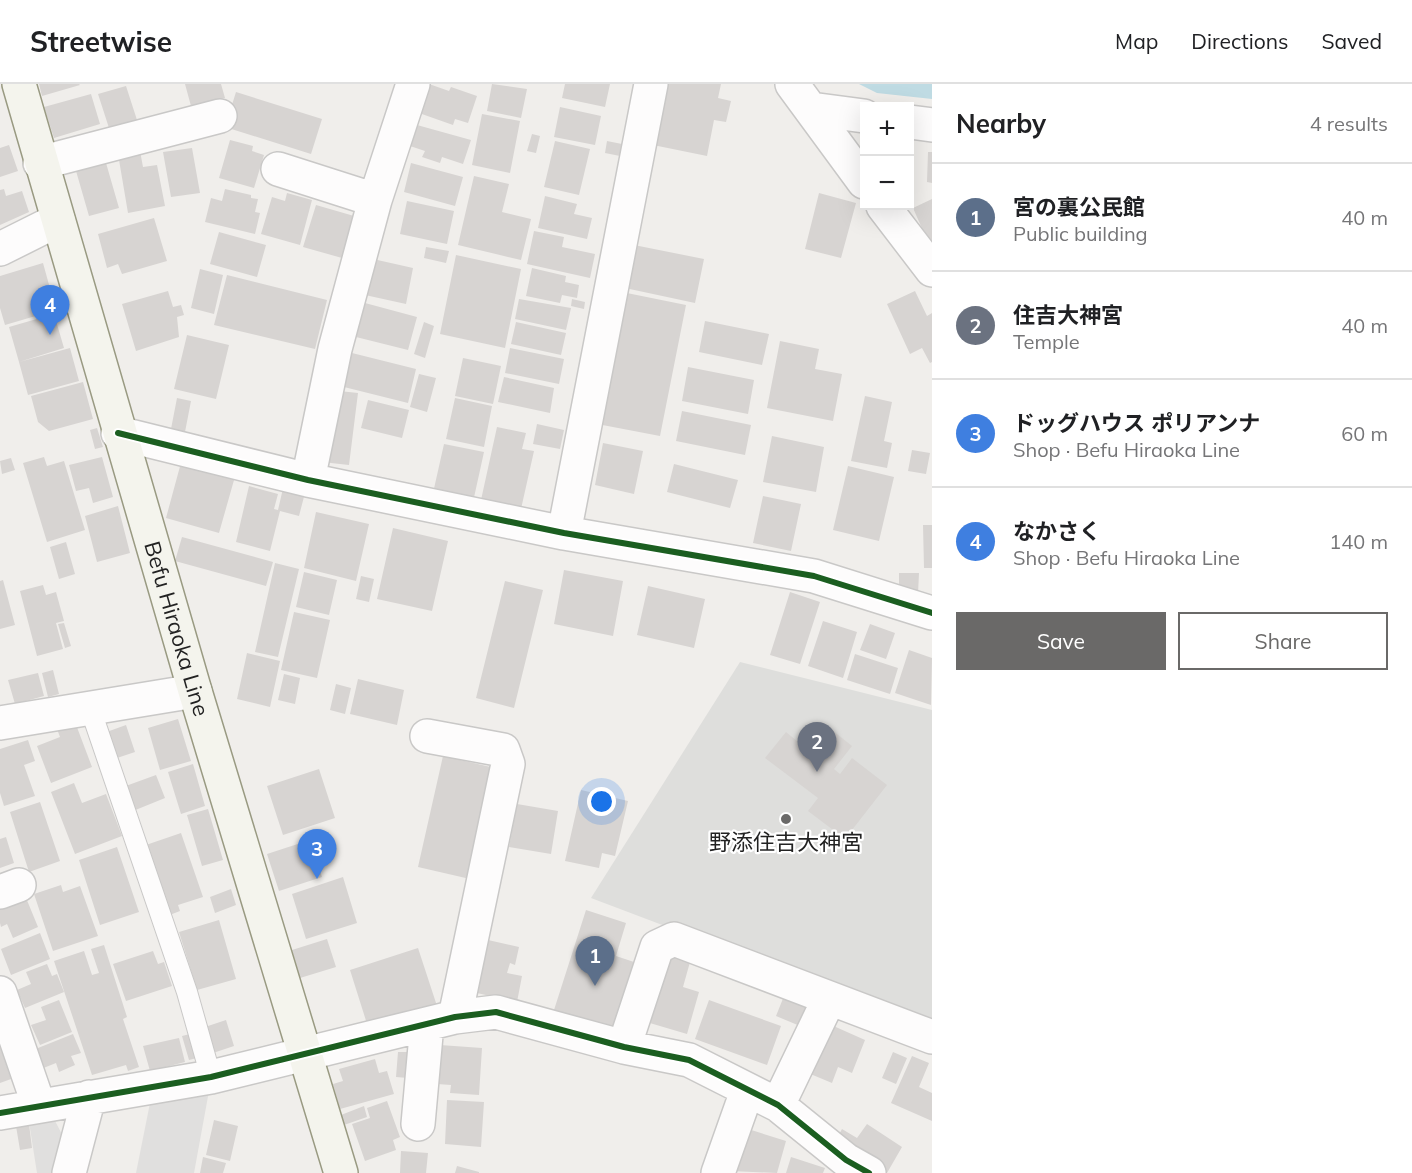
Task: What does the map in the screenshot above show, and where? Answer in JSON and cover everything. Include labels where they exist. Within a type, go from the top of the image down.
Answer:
[{"type":"main road","name":"Befu Hiraoka Line","points":[[19,84],[118,433],[341,1173]]},
{"type":"street","points":[[309,480],[335,349],[375,200],[412,84]]},
{"type":"street","points":[[564,533],[651,84]]},
{"type":"street","points":[[802,97],[860,115]]},
{"type":"street","points":[[802,97],[860,177]]},
{"type":"street","points":[[40,163],[220,116]]},
{"type":"street","points":[[914,122],[932,124]]},
{"type":"street","points":[[278,169],[375,200]]},
{"type":"street","points":[[886,210],[932,270]]},
{"type":"street","points":[[0,249],[58,220]]},
{"type":"street","points":[[118,433],[309,480],[564,533],[814,576],[932,613]]},
{"type":"street","points":[[0,723],[195,691]]},
{"type":"street","points":[[418,1124],[441,1020],[508,764],[503,750],[427,736]]},
{"type":"street","points":[[624,1047],[657,947],[674,939],[932,1037]]},
{"type":"street","points":[[0,993],[39,1106]]},
{"type":"street","points":[[778,1105],[829,999]]},
{"type":"street","points":[[0,1113],[211,1077],[441,1020],[496,1012],[624,1047],[690,1060],[778,1105],[852,1169]]},
{"type":"street","points":[[718,1173],[747,1091]]},
{"type":"street","points":[[69,1173],[89,1097]]},
{"type":"lane","points":[[90,708],[188,992],[211,1077]]},
{"type":"shaded area","name":"野添住吉大神宮","points":[[740,662],[932,710],[932,1027],[591,898]]},
{"type":"shaded area","points":[[209,1091],[194,1173],[136,1173],[150,1103]]},
{"type":"shaded area","points":[[54,1119],[66,1142],[57,1173],[37,1173],[29,1122]]},
{"type":"water","points":[[859,84],[932,84],[932,99],[877,93]]},
{"type":"building","points":[[39,84],[79,84],[80,85],[42,96]]},
{"type":"building","points":[[185,84],[221,84],[225,98],[191,106]]},
{"type":"building","points":[[429,84],[449,91],[451,87],[477,96],[468,123],[455,119],[453,125],[419,113]]},
{"type":"building","points":[[492,84],[527,89],[521,118],[487,111]]},
{"type":"building","points":[[565,84],[610,84],[605,107],[562,98]]},
{"type":"building","points":[[665,84],[721,84],[718,98],[731,101],[726,122],[714,120],[707,156],[653,145]]},
{"type":"building","points":[[126,86],[137,120],[109,128],[98,94]]},
{"type":"building","points":[[236,92],[322,119],[311,154],[225,127]]},
{"type":"building","points":[[91,94],[100,124],[54,138],[44,107]]},
{"type":"building","points":[[560,107],[601,116],[595,145],[554,137]]},
{"type":"building","points":[[482,114],[520,121],[510,173],[472,165]]},
{"type":"building","points":[[417,125],[471,140],[463,164],[442,157],[440,163],[422,157],[425,151],[410,146]]},
{"type":"building","points":[[532,134],[540,136],[536,153],[527,151]]},
{"type":"building","points":[[230,140],[253,146],[252,151],[264,155],[254,188],[219,178]]},
{"type":"building","points":[[555,141],[590,149],[579,195],[544,187]]},
{"type":"building","points":[[607,141],[622,144],[620,156],[605,153]]},
{"type":"building","points":[[9,145],[18,171],[0,177],[0,148]]},
{"type":"building","points":[[192,148],[200,193],[171,197],[163,152]]},
{"type":"building","points":[[140,151],[143,167],[157,165],[165,206],[128,213],[118,154]]},
{"type":"building","points":[[928,152],[932,152],[932,183],[927,182]]},
{"type":"building","points":[[104,156],[119,208],[89,216],[74,164]]},
{"type":"building","points":[[411,163],[463,177],[455,206],[404,192]]},
{"type":"building","points":[[474,176],[509,184],[502,212],[531,219],[521,260],[458,245]]},
{"type":"building","points":[[4,189],[6,196],[22,191],[29,212],[0,225],[0,190]]},
{"type":"building","points":[[225,189],[258,199],[255,212],[260,213],[255,234],[205,222],[211,198],[222,201]]},
{"type":"building","points":[[287,193],[312,200],[300,245],[261,234],[272,197],[285,201]]},
{"type":"building","points":[[819,193],[856,203],[841,258],[805,249]]},
{"type":"building","points":[[545,196],[577,204],[574,214],[592,218],[587,239],[538,228]]},
{"type":"building","points":[[932,199],[932,251],[914,210],[914,208]]},
{"type":"building","points":[[407,201],[454,211],[447,244],[400,234]]},
{"type":"building","points":[[316,205],[354,216],[342,258],[303,247]]},
{"type":"building","points":[[154,218],[167,261],[122,274],[118,264],[107,268],[98,234]]},
{"type":"building","points":[[534,231],[564,237],[562,247],[595,254],[590,278],[527,264]]},
{"type":"building","points":[[219,232],[266,245],[257,277],[210,264]]},
{"type":"building","points":[[634,245],[704,259],[695,303],[625,288]]},
{"type":"building","points":[[426,247],[449,251],[446,263],[424,258]]},
{"type":"building","points":[[456,255],[521,269],[505,348],[440,334]]},
{"type":"building","points":[[373,259],[413,268],[406,304],[365,295]]},
{"type":"building","points":[[43,263],[56,310],[5,325],[0,308],[0,276]]},
{"type":"building","points":[[532,268],[566,276],[565,282],[579,285],[577,298],[562,295],[560,303],[526,296]]},
{"type":"building","points":[[200,269],[223,275],[214,314],[191,308]]},
{"type":"building","points":[[227,275],[327,300],[315,349],[214,325]]},
{"type":"building","points":[[168,291],[173,307],[181,305],[184,315],[177,317],[179,337],[136,351],[122,304]]},
{"type":"building","points":[[617,291],[686,305],[660,436],[592,423]]},
{"type":"building","points":[[915,291],[927,316],[932,313],[932,362],[930,363],[922,348],[910,354],[887,304]]},
{"type":"building","points":[[519,299],[571,308],[566,330],[515,319]]},
{"type":"building","points":[[572,299],[585,302],[584,309],[571,306]]},
{"type":"building","points":[[365,303],[417,317],[408,350],[356,337]]},
{"type":"building","points":[[54,314],[64,348],[19,362],[9,327]]},
{"type":"building","points":[[705,321],[769,334],[762,365],[699,352]]},
{"type":"building","points":[[424,322],[434,326],[425,358],[414,354]]},
{"type":"building","points":[[516,322],[566,333],[561,355],[511,344]]},
{"type":"building","points":[[187,335],[229,345],[216,399],[174,389]]},
{"type":"building","points":[[780,341],[819,349],[815,369],[842,374],[833,421],[767,408]]},
{"type":"building","points":[[70,348],[79,381],[28,395],[19,362]]},
{"type":"building","points":[[510,348],[564,359],[559,384],[505,373]]},
{"type":"building","points":[[344,351],[416,369],[408,403],[336,385]]},
{"type":"building","points":[[463,358],[501,366],[493,404],[455,396]]},
{"type":"building","points":[[688,367],[754,380],[748,414],[682,401]]},
{"type":"building","points":[[419,374],[436,378],[427,412],[410,407]]},
{"type":"building","points":[[504,377],[554,388],[550,413],[498,402]]},
{"type":"building","points":[[83,382],[93,419],[49,431],[38,422],[31,396]]},
{"type":"building","points":[[330,390],[358,393],[349,465],[322,462]]},
{"type":"building","points":[[865,396],[892,402],[884,441],[892,443],[887,468],[851,461]]},
{"type":"building","points":[[177,398],[191,401],[185,432],[171,429]]},
{"type":"building","points":[[455,398],[492,406],[484,447],[446,439]]},
{"type":"building","points":[[368,400],[409,410],[402,438],[361,428]]},
{"type":"building","points":[[682,411],[751,425],[745,455],[676,441]]},
{"type":"building","points":[[537,424],[564,430],[560,449],[533,444]]},
{"type":"building","points":[[497,427],[526,433],[522,449],[534,451],[521,509],[481,500]]},
{"type":"building","points":[[97,428],[103,447],[95,449],[90,430]]},
{"type":"building","points":[[772,436],[824,447],[816,492],[763,482]]},
{"type":"building","points":[[603,443],[643,451],[634,494],[595,485]]},
{"type":"building","points":[[444,444],[484,452],[473,502],[433,493]]},
{"type":"building","points":[[912,450],[930,453],[926,474],[908,471]]},
{"type":"building","points":[[44,457],[47,466],[64,461],[85,530],[47,542],[23,463]]},
{"type":"building","points":[[102,457],[113,497],[93,503],[89,488],[76,491],[69,465]]},
{"type":"building","points":[[11,458],[15,470],[2,474],[0,461]]},
{"type":"building","points":[[182,459],[236,473],[219,533],[166,518]]},
{"type":"building","points":[[674,464],[738,480],[730,508],[667,492]]},
{"type":"building","points":[[848,466],[894,477],[879,541],[833,530]]},
{"type":"building","points":[[284,484],[306,489],[299,516],[280,511],[270,551],[236,542],[249,486],[278,494],[274,509],[278,510]]},
{"type":"building","points":[[763,496],[801,504],[791,551],[753,543]]},
{"type":"building","points":[[118,506],[130,553],[97,562],[85,516]]},
{"type":"building","points":[[316,512],[369,524],[356,581],[304,568]]},
{"type":"building","points":[[923,525],[932,525],[932,568],[924,568]]},
{"type":"building","points":[[393,528],[448,541],[432,611],[377,599]]},
{"type":"building","points":[[182,537],[273,562],[266,586],[175,561]]},
{"type":"building","points":[[66,542],[75,574],[59,579],[50,547]]},
{"type":"building","points":[[275,563],[299,569],[278,657],[255,652]]},
{"type":"building","points":[[564,570],[623,581],[613,636],[554,624]]},
{"type":"building","points":[[304,572],[337,580],[329,615],[296,607]]},
{"type":"building","points":[[899,573],[919,573],[918,594],[899,594]]},
{"type":"building","points":[[361,576],[374,579],[369,602],[356,599]]},
{"type":"building","points":[[3,580],[15,625],[0,629],[0,581]]},
{"type":"building","points":[[505,581],[543,590],[514,708],[476,698]]},
{"type":"building","points":[[43,585],[46,595],[56,592],[64,621],[56,623],[63,649],[37,656],[20,591]]},
{"type":"building","points":[[648,586],[705,599],[694,648],[637,635]]},
{"type":"building","points":[[790,592],[820,602],[800,664],[770,655]]},
{"type":"building","points":[[294,612],[330,620],[317,678],[281,670]]},
{"type":"building","points":[[823,621],[857,632],[843,678],[808,666]]},
{"type":"building","points":[[64,623],[71,646],[65,648],[58,624]]},
{"type":"building","points":[[870,624],[895,633],[886,659],[860,650]]},
{"type":"building","points":[[909,650],[932,658],[931,705],[895,693]]},
{"type":"building","points":[[247,653],[280,661],[270,707],[237,699]]},
{"type":"building","points":[[855,654],[898,668],[890,694],[847,680]]},
{"type":"building","points":[[53,670],[59,694],[48,697],[42,673]]},
{"type":"building","points":[[38,673],[44,696],[15,704],[8,680]]},
{"type":"building","points":[[284,674],[300,678],[295,704],[278,700]]},
{"type":"building","points":[[358,679],[404,690],[397,725],[350,714]]},
{"type":"building","points":[[336,684],[351,688],[345,714],[330,710]]},
{"type":"building","points":[[178,719],[191,761],[160,770],[148,728]]},
{"type":"building","points":[[75,722],[92,767],[51,783],[37,746],[60,737],[57,729]]},
{"type":"building","points":[[822,722],[852,746],[834,769],[840,774],[852,758],[887,785],[845,839],[808,811],[818,798],[765,758],[786,732],[803,746]]},
{"type":"building","points":[[126,725],[135,752],[111,760],[101,734]]},
{"type":"building","points":[[28,740],[35,761],[24,765],[35,796],[4,806],[0,793],[0,749]]},
{"type":"building","points":[[443,756],[495,768],[470,879],[418,867]]},
{"type":"building","points":[[193,764],[205,806],[181,814],[168,772]]},
{"type":"building","points":[[319,769],[335,818],[283,835],[267,786]]},
{"type":"building","points":[[156,775],[165,798],[133,811],[123,787]]},
{"type":"building","points":[[74,783],[82,803],[106,794],[122,836],[75,854],[51,792]]},
{"type":"building","points":[[581,790],[628,801],[615,856],[602,853],[599,868],[565,861]]},
{"type":"building","points":[[40,802],[60,861],[29,872],[10,812]]},
{"type":"building","points":[[517,804],[558,811],[551,854],[509,847]]},
{"type":"building","points":[[208,809],[223,860],[202,866],[187,815]]},
{"type":"building","points":[[181,833],[203,897],[178,905],[180,911],[167,916],[143,846]]},
{"type":"building","points":[[6,837],[14,863],[0,868],[0,839]]},
{"type":"building","points":[[310,840],[322,877],[279,891],[267,854]]},
{"type":"building","points":[[117,847],[139,912],[100,925],[79,860]]},
{"type":"building","points":[[343,877],[357,923],[306,939],[292,894]]},
{"type":"building","points":[[61,885],[63,892],[80,886],[98,936],[53,951],[34,894]]},
{"type":"building","points":[[231,889],[236,905],[215,913],[210,897]]},
{"type":"building","points":[[24,893],[38,927],[13,938],[7,924],[1,927],[0,903]]},
{"type":"building","points":[[586,910],[626,923],[616,956],[637,963],[615,1030],[554,1010]]},
{"type":"building","points":[[219,920],[236,979],[197,990],[179,932]]},
{"type":"building","points":[[40,933],[50,959],[11,975],[1,949]]},
{"type":"building","points":[[327,939],[336,967],[300,978],[292,950]]},
{"type":"building","points":[[488,940],[519,947],[515,965],[510,963],[507,973],[522,976],[517,1002],[477,993]]},
{"type":"building","points":[[104,945],[127,1017],[123,1019],[139,1067],[128,1071],[126,1065],[92,1075],[54,961],[84,951],[92,975],[99,973],[91,949]]},
{"type":"building","points":[[418,948],[437,1006],[368,1027],[350,970]]},
{"type":"building","points":[[153,951],[158,964],[164,962],[172,986],[126,1001],[113,964]]},
{"type":"building","points":[[661,954],[690,962],[683,987],[699,992],[687,1034],[643,1021]]},
{"type":"building","points":[[47,964],[52,976],[57,974],[64,992],[25,1008],[17,990],[31,984],[26,972]]},
{"type":"building","points":[[786,991],[811,1001],[800,1026],[776,1016]]},
{"type":"building","points":[[59,1000],[72,1032],[40,1045],[31,1025],[46,1020],[41,1007]]},
{"type":"building","points":[[709,1000],[781,1026],[767,1065],[695,1039]]},
{"type":"building","points":[[226,1020],[234,1046],[213,1053],[205,1027]]},
{"type":"building","points":[[829,1024],[865,1040],[852,1073],[838,1067],[832,1083],[808,1073]]},
{"type":"building","points":[[194,1033],[201,1057],[189,1060],[182,1036]]},
{"type":"building","points":[[73,1034],[81,1053],[71,1056],[75,1065],[59,1072],[56,1063],[41,1069],[33,1050]]},
{"type":"building","points":[[179,1038],[185,1062],[150,1071],[143,1046]]},
{"type":"building","points":[[440,1045],[482,1048],[479,1095],[450,1093],[451,1085],[437,1084]]},
{"type":"building","points":[[0,1047],[11,1079],[0,1083]]},
{"type":"building","points":[[398,1052],[410,1052],[408,1078],[396,1077]]},
{"type":"building","points":[[893,1052],[907,1058],[896,1084],[882,1078]]},
{"type":"building","points":[[912,1056],[929,1063],[919,1087],[932,1093],[932,1121],[891,1103]]},
{"type":"building","points":[[375,1059],[379,1073],[387,1071],[394,1094],[340,1109],[333,1084],[343,1081],[339,1069]]},
{"type":"building","points":[[447,1100],[484,1102],[481,1147],[445,1144]]},
{"type":"building","points":[[387,1101],[400,1137],[393,1140],[396,1150],[365,1161],[352,1124],[370,1118],[367,1108]]},
{"type":"building","points":[[364,1106],[367,1117],[344,1125],[341,1115]]},
{"type":"building","points":[[214,1120],[238,1126],[230,1161],[206,1155]]},
{"type":"building","points":[[29,1124],[32,1148],[20,1150],[16,1126]]},
{"type":"building","points":[[867,1124],[902,1147],[887,1173],[835,1142],[842,1129],[857,1138]]},
{"type":"building","points":[[745,1128],[786,1141],[777,1173],[731,1171]]},
{"type":"building","points":[[401,1151],[428,1153],[426,1173],[400,1173]]},
{"type":"building","points":[[203,1157],[226,1163],[223,1173],[200,1173]]},
{"type":"building","points":[[791,1157],[825,1168],[823,1173],[786,1173]]},
{"type":"building","points":[[457,1166],[479,1172],[479,1173],[455,1173]]},
{"type":"cycle path","points":[[118,433],[308,480],[564,533],[814,576],[932,613]]},
{"type":"cycle path","points":[[0,1113],[211,1077],[455,1017],[496,1012],[624,1047],[689,1060],[778,1105],[846,1160],[869,1173]]},
{"type":"place","name":"なかさく","points":[[50,335]]},
{"type":"place","name":"住吉大神宮","points":[[817,772]]},
{"type":"place","name":"野添住吉大神宮","points":[[786,819]]},
{"type":"place","name":"ドッグハウス ポリアンナ","points":[[317,879]]},
{"type":"place","name":"宮の裏公民館","points":[[595,986]]}]
